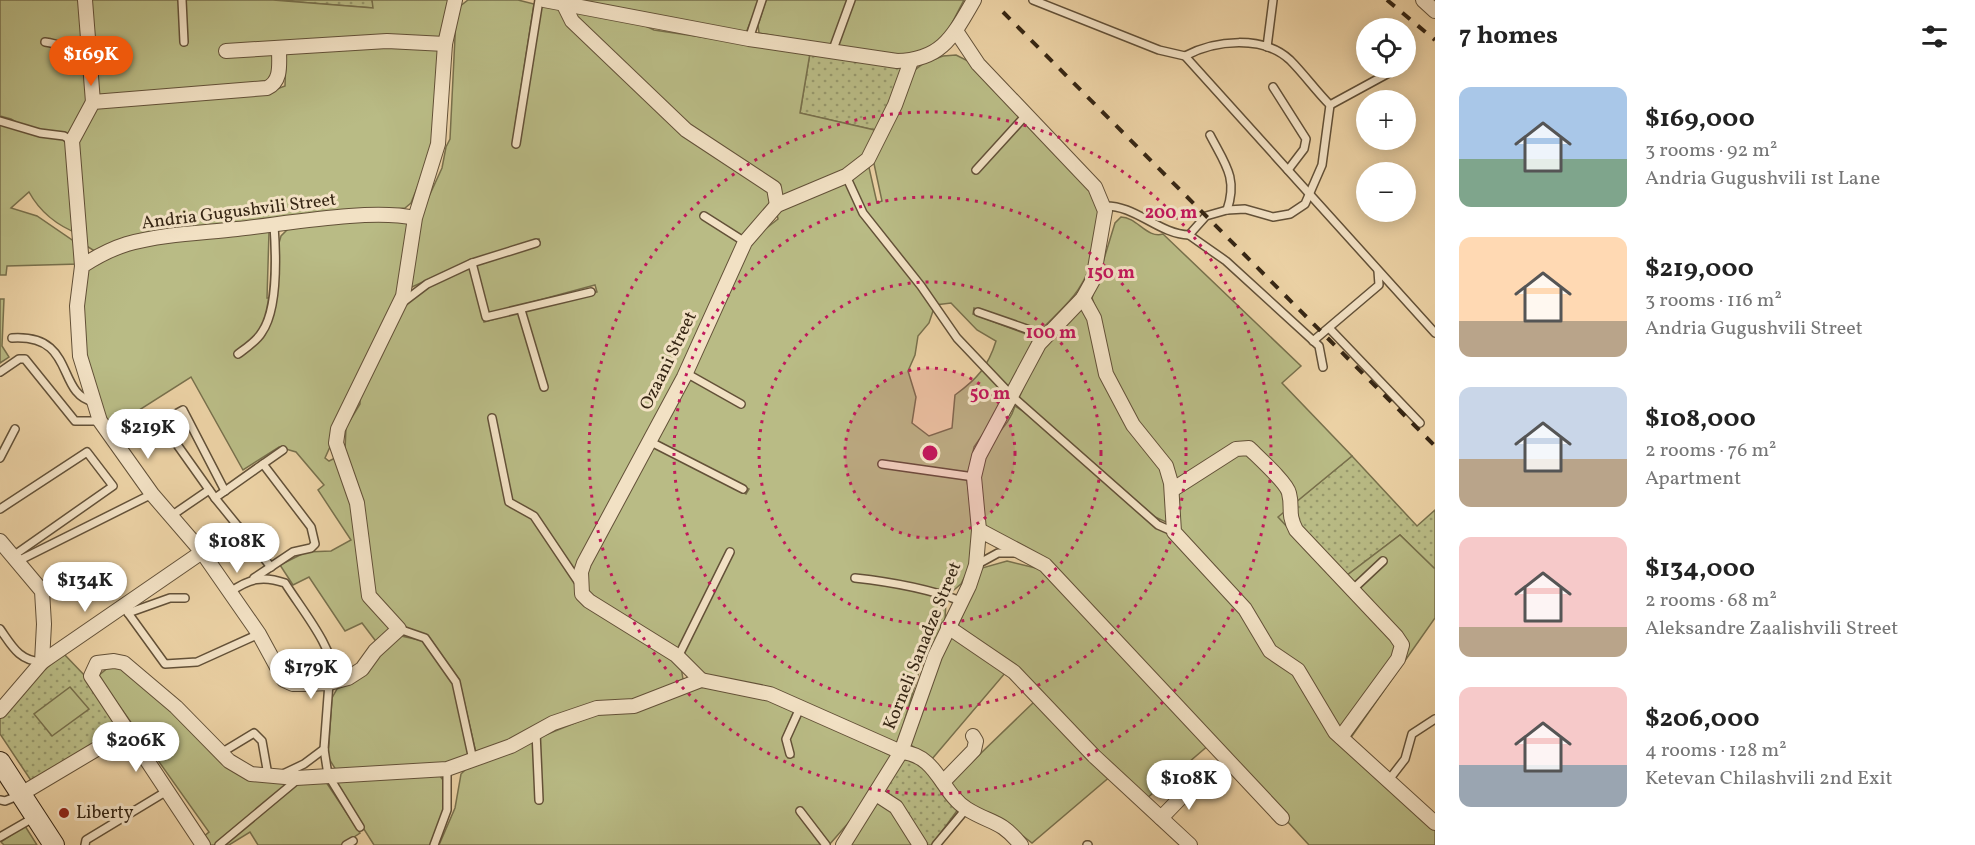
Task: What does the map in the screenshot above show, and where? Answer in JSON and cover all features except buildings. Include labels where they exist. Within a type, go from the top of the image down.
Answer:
[{"type":"street","points":[[85,0],[93,102],[72,141],[82,266],[77,306],[80,356],[100,421],[152,494],[202,552],[259,634],[284,680],[293,684],[332,682],[362,669],[375,651],[399,629],[369,596],[357,503],[336,443],[342,419],[403,296],[415,218],[438,144],[445,44],[455,0]]},
{"type":"street","points":[[544,0],[601,5],[750,39],[897,62],[911,61],[933,54],[944,46],[956,31],[974,0]]},
{"type":"street","points":[[1423,0],[1435,11]]},
{"type":"street","points":[[565,2],[572,21],[686,130],[774,188],[777,205]]},
{"type":"street","points":[[956,31],[978,64],[1095,187],[1103,206]]},
{"type":"street","points":[[226,51],[387,41],[445,44]]},
{"type":"street","points":[[93,102],[267,88],[273,85],[279,75],[279,49]]},
{"type":"street","name":"Ozaani Street","points":[[581,585],[584,563],[686,373],[745,242],[777,205],[846,176],[868,159],[876,147],[911,61]]},
{"type":"street","name":"Korneli Sanadze Street","points":[[843,845],[901,753],[948,627],[976,565],[980,530],[974,477],[979,456],[1013,397],[1026,366],[1047,336],[1083,298],[1093,280],[1105,211],[1103,206]]},
{"type":"street","name":"Andria Gugushvili Street","points":[[82,266],[98,256],[127,244],[274,225],[399,214],[415,218]]},
{"type":"street","points":[[1083,298],[1094,318],[1106,374],[1132,425],[1166,466],[1172,490],[1174,532],[1245,609],[1270,651],[1298,670],[1341,737],[1435,823]]},
{"type":"street","points":[[1172,490],[1236,449],[1249,448],[1287,488],[1290,499],[1289,517],[1296,530],[1351,591],[1396,636],[1402,645],[1401,652],[1341,737]]},
{"type":"street","points":[[980,530],[1045,565],[1282,818]]},
{"type":"street","points":[[0,541],[42,591],[44,624],[42,662]]},
{"type":"street","points":[[0,711],[42,662],[125,610],[202,552]]},
{"type":"street","points":[[581,585],[582,594],[589,601],[678,657],[701,680]]},
{"type":"street","points":[[948,627],[1014,672],[1094,756],[1191,845]]},
{"type":"street","points":[[198,843],[91,675],[97,663],[124,663],[176,707],[229,761],[251,774],[299,778],[447,769],[511,746],[553,723],[597,708],[634,706],[701,680],[770,694],[901,753],[911,753],[927,762],[966,809],[1008,828],[1021,845]]},
{"type":"street","points":[[21,794],[127,731]]},
{"type":"street","points":[[943,782],[974,750],[976,741],[973,736]]},
{"type":"street","points":[[0,762],[54,845]]},
{"type":"street","points":[[1161,818],[1195,783]]},
{"type":"street","points":[[876,794],[896,807],[920,845]]},
{"type":"lane","points":[[182,0],[184,42]]},
{"type":"lane","points":[[516,144],[539,0]]},
{"type":"lane","points":[[750,39],[762,0]]},
{"type":"lane","points":[[832,52],[851,0]]},
{"type":"lane","points":[[1033,0],[1159,50],[1185,56],[1435,333]]},
{"type":"lane","points":[[1267,47],[1273,0]]},
{"type":"lane","points":[[45,42],[64,44],[77,52],[89,54]]},
{"type":"lane","points":[[1185,56],[1202,47],[1221,42],[1267,47],[1288,59],[1329,105],[1322,165],[1305,204],[1290,214],[1273,217],[1245,209],[1227,210],[1206,216],[1189,235]]},
{"type":"lane","points":[[1329,105],[1379,78]]},
{"type":"lane","points":[[1273,87],[1306,139],[1304,149],[1288,170]]},
{"type":"lane","points":[[976,170],[1027,114]]},
{"type":"lane","points":[[0,121],[40,133],[64,136],[72,141]]},
{"type":"lane","points":[[1210,135],[1232,177],[1233,193],[1227,210]]},
{"type":"lane","points":[[846,176],[863,213],[921,286],[942,321],[1013,397],[1158,525],[1174,532]]},
{"type":"lane","points":[[1103,206],[1116,205],[1174,234],[1189,235],[1226,261],[1319,346],[1323,367]]},
{"type":"lane","points":[[704,216],[745,242]]},
{"type":"lane","points":[[238,354],[262,333],[269,319],[273,298],[274,225]]},
{"type":"lane","points":[[398,306],[427,284],[472,263],[536,243]]},
{"type":"lane","points":[[472,263],[486,317],[591,292]]},
{"type":"lane","points":[[1313,341],[1330,329],[1378,285],[1378,270]]},
{"type":"lane","points":[[520,310],[544,387]]},
{"type":"lane","points":[[978,312],[1047,336]]},
{"type":"lane","points":[[1330,329],[1420,423]]},
{"type":"lane","points":[[12,338],[32,337],[50,345],[78,393],[84,400],[94,402]]},
{"type":"lane","points":[[0,372],[20,359],[25,359],[75,421],[100,421]]},
{"type":"lane","points":[[686,373],[741,404]]},
{"type":"lane","points":[[119,447],[183,410],[225,491]]},
{"type":"lane","points":[[492,418],[509,502],[534,516],[581,585]]},
{"type":"lane","points":[[161,422],[215,498],[272,567]]},
{"type":"lane","points":[[0,458],[2,449],[15,429]]},
{"type":"lane","points":[[649,441],[743,489]]},
{"type":"lane","points":[[215,498],[283,450]]},
{"type":"lane","points":[[0,509],[87,452],[113,486],[15,558]]},
{"type":"lane","points":[[230,592],[293,552],[311,548],[315,544],[315,535],[263,464]]},
{"type":"lane","points":[[882,464],[974,477]]},
{"type":"lane","points":[[171,516],[209,490]]},
{"type":"lane","points":[[15,558],[152,494]]},
{"type":"lane","points":[[202,552],[239,527]]},
{"type":"lane","points":[[678,657],[730,552]]},
{"type":"lane","points":[[976,565],[998,553],[1027,555]]},
{"type":"lane","points":[[1351,591],[1383,561]]},
{"type":"lane","points":[[254,578],[272,578],[285,583],[334,664],[324,749],[328,776],[360,827]]},
{"type":"lane","points":[[855,578],[901,584],[937,592],[961,601]]},
{"type":"lane","points":[[185,598],[170,598],[125,610],[165,664],[197,662],[259,634]]},
{"type":"lane","points":[[0,629],[17,654],[25,660],[42,662]]},
{"type":"lane","points":[[399,629],[425,638],[456,682],[473,760]]},
{"type":"lane","points":[[790,754],[786,739],[800,708]]},
{"type":"lane","points":[[1388,781],[1405,759],[1412,734],[1435,718]]},
{"type":"lane","points":[[536,732],[539,800]]},
{"type":"lane","points":[[221,753],[254,733],[262,741],[272,776],[304,764],[324,749]]},
{"type":"lane","points":[[434,845],[447,810],[447,769]]},
{"type":"lane","points":[[219,845],[299,778]]},
{"type":"lane","points":[[85,845],[86,840],[167,791]]},
{"type":"lane","points":[[0,800],[5,801],[21,794]]},
{"type":"lane","points":[[936,845],[966,809]]},
{"type":"lane","points":[[800,811],[826,845]]},
{"type":"lane","points":[[0,837],[35,817]]},
{"type":"green space","points":[[0,0],[83,0],[90,102],[72,134],[30,130],[11,119],[0,116]]},
{"type":"green space","points":[[89,0],[180,0],[182,44],[187,45],[185,0],[273,0],[373,8],[372,0],[452,0],[443,37],[276,54],[274,80],[97,99]]},
{"type":"green space","points":[[273,0],[372,0],[374,8]]},
{"type":"green space","points":[[468,0],[518,0],[534,4],[515,126],[521,126],[541,4],[558,8],[638,88],[769,187],[773,197],[576,588],[674,658],[681,667],[683,679],[648,697],[476,753],[459,679],[429,637],[399,626],[373,599],[345,451],[346,427],[360,404],[360,390],[402,307],[432,285],[470,268],[484,322],[597,292],[595,285],[488,314],[476,264],[540,245],[539,239],[470,260],[410,288],[420,216],[442,168],[450,139],[456,17],[459,7]]},
{"type":"green space","points":[[579,0],[759,0],[746,33]]},
{"type":"green space","points":[[766,0],[848,0],[832,46],[759,33],[758,25]]},
{"type":"green space","points":[[854,0],[964,0],[941,44],[913,56],[837,47]]},
{"type":"green space","points":[[572,10],[633,20],[654,30],[810,53],[800,113],[879,131],[857,167],[780,201],[694,133],[576,21]]},
{"type":"green space","points":[[376,45],[439,47],[435,143],[411,203],[405,208],[223,226],[96,252],[85,245],[76,142],[96,106],[266,93],[285,86],[286,54]]},
{"type":"green space","points":[[810,53],[903,67],[879,131],[800,113]]},
{"type":"green space","points":[[956,55],[974,64],[1092,188],[1098,214],[1098,227],[1094,254],[1085,279],[1070,301],[1040,331],[974,308],[973,314],[1034,337],[1012,392],[974,447],[967,481],[972,512],[973,549],[969,568],[961,584],[946,599],[945,622],[920,668],[898,743],[699,672],[589,597],[585,583],[586,570],[610,522],[654,447],[746,494],[749,489],[657,441],[755,237],[778,219],[776,210],[868,163],[877,203],[882,201],[873,159],[911,73],[924,63],[943,56]],"holes":[[[951,303],[977,330],[996,341],[989,358],[976,378],[955,395],[952,428],[929,436],[912,423],[916,397],[908,371],[915,355],[918,336],[929,323],[935,305]]]},
{"type":"green space","points":[[0,123],[63,138],[70,144],[79,234],[50,218],[29,192],[11,208],[37,216],[75,242],[79,264],[7,266],[6,275],[0,275]]},
{"type":"green space","points":[[1121,217],[1132,220],[1147,231],[1157,235],[1163,234],[1301,366],[1282,383],[1352,456],[1278,517],[1338,582],[1400,535],[1435,569],[1435,618],[1352,736],[1339,731],[1178,531],[1176,481],[1139,425],[1112,373],[1101,322],[1092,298],[1115,223]]},
{"type":"green space","points":[[394,219],[406,222],[409,231],[400,291],[325,458],[329,461],[337,457],[354,505],[364,585],[393,628],[378,644],[362,623],[345,631],[309,577],[293,585],[280,565],[306,552],[331,551],[351,540],[318,490],[324,485],[296,452],[279,447],[243,470],[191,377],[111,428],[101,410],[88,371],[84,309],[87,268],[120,252],[166,242],[269,232],[267,298],[277,298],[279,243],[281,236],[290,227]]},
{"type":"green space","points":[[0,299],[4,299],[2,346],[9,357],[0,363]]},
{"type":"green space","points":[[1080,307],[1085,309],[1102,373],[1164,474],[1171,519],[1166,522],[1155,517],[1019,398],[1040,351]]},
{"type":"green space","points":[[1015,406],[1030,416],[1155,526],[1172,532],[1241,611],[1266,656],[1294,670],[1328,728],[1435,828],[1435,845],[1309,845],[1069,584],[982,526],[980,483],[983,462],[992,442],[1008,421]]},
{"type":"green space","points":[[1352,456],[1417,526],[1435,510],[1435,569],[1400,535],[1338,582],[1277,517]]},
{"type":"green space","points":[[1007,561],[1044,570],[1210,744],[1146,799],[958,626],[982,568]]},
{"type":"green space","points":[[401,636],[424,641],[453,682],[469,757],[448,764],[336,770],[328,757],[332,698],[337,689],[363,676],[374,658]]},
{"type":"green space","points":[[951,636],[1006,672],[932,759],[909,744],[937,663]]},
{"type":"green space","points":[[64,654],[87,678],[122,729],[32,782],[0,734],[0,715],[38,675]]},
{"type":"green space","points":[[109,667],[125,668],[232,767],[326,782],[360,833],[342,845],[258,845],[250,832],[229,845],[207,845],[203,837],[209,832],[98,676]]},
{"type":"green space","points":[[704,683],[765,697],[794,711],[782,739],[788,758],[794,757],[788,742],[802,714],[892,756],[857,813],[829,845],[439,845],[455,808],[461,774],[469,766],[597,714]]},
{"type":"green space","points":[[70,687],[89,709],[52,736],[34,714]]},
{"type":"green space","points":[[1035,701],[1112,775],[1032,843],[1018,832],[965,801],[950,783]]},
{"type":"green space","points":[[904,756],[928,770],[959,808],[932,845],[925,845],[898,801],[884,790]]},
{"type":"green space","points":[[427,773],[440,776],[446,784],[445,809],[431,845],[374,845],[336,785],[335,778]]},
{"type":"green space","points":[[877,798],[893,809],[914,845],[849,845]]},
{"type":"green space","points":[[25,826],[37,845],[4,845],[1,842]]},
{"type":"railway","points":[[1387,0],[1435,40]]},
{"type":"railway","points":[[1003,12],[1435,446]]},
{"type":"place","name":"Liberty","points":[[64,813]]}]
